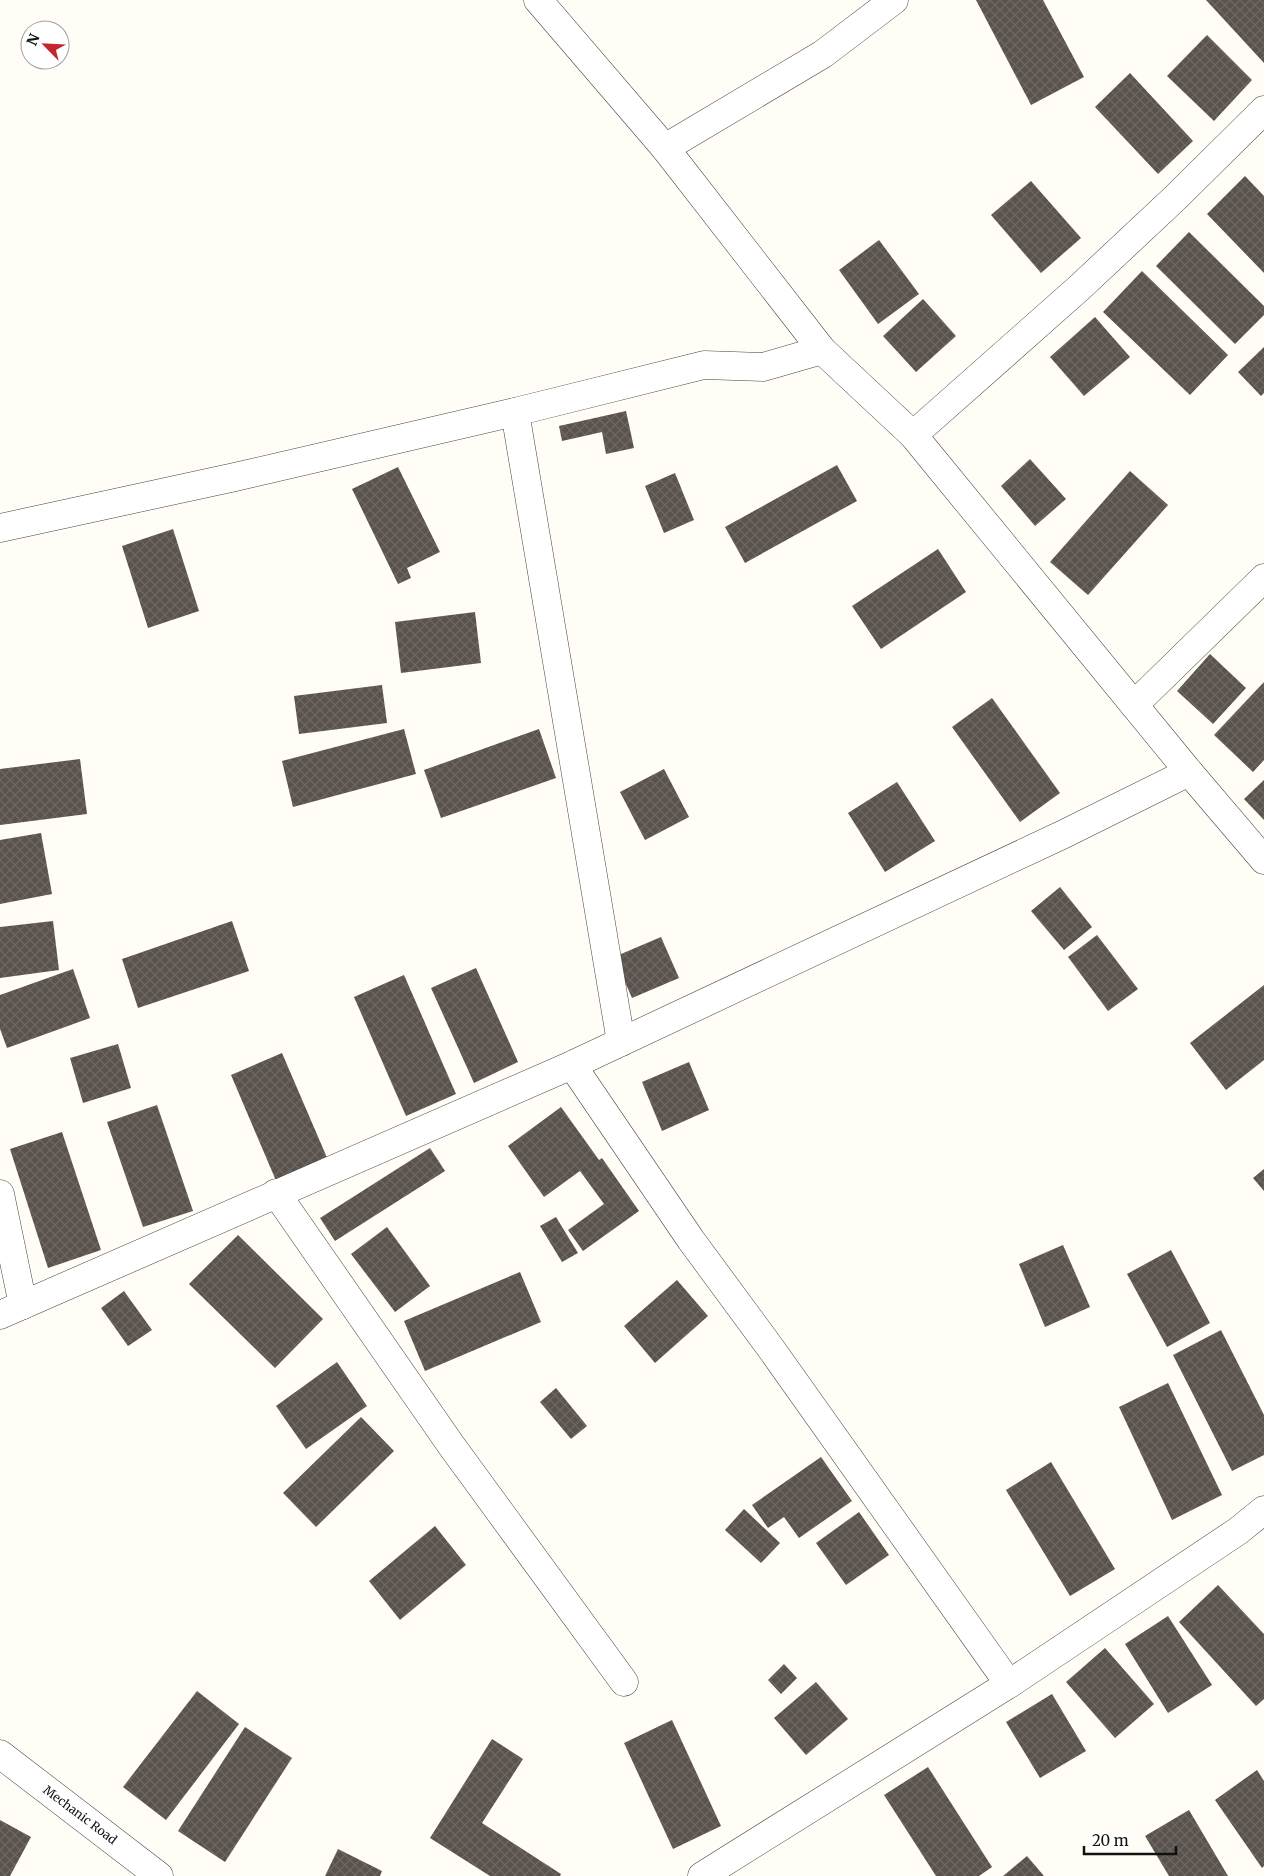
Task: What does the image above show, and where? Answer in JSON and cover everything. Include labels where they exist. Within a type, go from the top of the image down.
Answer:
[{"type":"street","points":[[538,0],[665,148],[822,350],[913,435],[1189,772],[1264,860]]},
{"type":"street","points":[[665,148],[823,54],[894,0]]},
{"type":"street","points":[[913,435],[1099,269],[1174,199],[1264,110]]},
{"type":"street","points":[[0,528],[235,478],[516,412],[704,365],[763,367],[822,350]]},
{"type":"street","points":[[516,412],[621,1042]]},
{"type":"street","points":[[1134,705],[1264,578]]},
{"type":"street","points":[[0,1194],[11,1310],[572,1065],[1064,834],[1189,772]]},
{"type":"street","points":[[572,1065],[691,1240],[778,1358],[1009,1684]]},
{"type":"street","points":[[276,1193],[451,1445],[624,1682]]},
{"type":"street","points":[[702,1876],[1009,1684],[1238,1531],[1264,1510]]},
{"type":"street","name":"Mechanic Road","points":[[0,1754],[160,1876]]},
{"type":"building","points":[[976,0],[1043,0],[1084,77],[1031,105]]},
{"type":"building","points":[[1206,0],[1264,0],[1264,63]]},
{"type":"building","points":[[1207,35],[1252,80],[1214,121],[1167,76]]},
{"type":"building","points":[[1130,73],[1193,141],[1158,174],[1095,107]]},
{"type":"building","points":[[1245,176],[1264,196],[1264,273],[1207,214]]},
{"type":"building","points":[[1031,181],[1081,238],[1041,273],[991,215]]},
{"type":"building","points":[[1189,232],[1264,306],[1264,315],[1235,344],[1156,266]]},
{"type":"building","points":[[879,240],[919,294],[878,324],[839,270]]},
{"type":"building","points":[[1142,271],[1228,355],[1190,395],[1103,312]]},
{"type":"building","points":[[923,299],[956,336],[916,372],[883,336]]},
{"type":"building","points":[[1095,317],[1130,357],[1084,396],[1050,357]]},
{"type":"building","points":[[1264,347],[1264,393],[1261,396],[1238,372]]},
{"type":"building","points":[[626,411],[634,448],[606,454],[602,432],[562,441],[559,426]]},
{"type":"building","points":[[1030,459],[1066,499],[1035,526],[1001,486]]},
{"type":"building","points":[[837,465],[857,501],[745,563],[725,527]]},
{"type":"building","points":[[398,467],[440,552],[407,568],[411,578],[398,584],[352,489]]},
{"type":"building","points":[[1130,471],[1168,505],[1088,595],[1050,562]]},
{"type":"building","points":[[675,473],[694,520],[664,533],[645,486]]},
{"type":"building","points":[[173,529],[199,611],[148,628],[122,546]]},
{"type":"building","points":[[938,549],[966,592],[881,649],[852,606]]},
{"type":"building","points":[[475,612],[481,663],[401,673],[395,622]]},
{"type":"building","points":[[1210,654],[1246,688],[1213,724],[1177,691]]},
{"type":"building","points":[[1264,682],[1264,760],[1253,772],[1214,735]]},
{"type":"building","points":[[382,685],[387,723],[299,734],[294,696]]},
{"type":"building","points":[[992,698],[1060,793],[1020,822],[952,727]]},
{"type":"building","points":[[404,729],[416,774],[293,807],[282,761]]},
{"type":"building","points":[[539,729],[556,778],[441,818],[424,770]]},
{"type":"building","points":[[80,759],[87,814],[0,825],[0,769]]},
{"type":"building","points":[[664,769],[689,817],[645,840],[620,792]]},
{"type":"building","points":[[1264,780],[1264,820],[1244,799]]},
{"type":"building","points":[[897,782],[935,841],[885,872],[848,813]]},
{"type":"building","points":[[41,833],[52,894],[0,904],[0,840]]},
{"type":"building","points":[[1060,887],[1092,927],[1064,950],[1031,911]]},
{"type":"building","points":[[53,921],[59,970],[0,978],[0,927]]},
{"type":"building","points":[[232,921],[249,971],[138,1008],[122,959]]},
{"type":"building","points":[[1097,935],[1138,989],[1108,1011],[1068,957]]},
{"type":"building","points":[[661,937],[679,978],[632,998],[614,957]]},
{"type":"building","points":[[476,968],[518,1062],[474,1083],[431,988]]},
{"type":"building","points":[[73,969],[90,1018],[7,1048],[0,1029],[0,995]]},
{"type":"building","points":[[404,975],[456,1094],[406,1116],[354,997]]},
{"type":"building","points":[[1264,985],[1264,1060],[1226,1090],[1190,1043]]},
{"type":"building","points":[[118,1044],[131,1088],[83,1103],[70,1058]]},
{"type":"building","points":[[282,1053],[328,1160],[277,1183],[231,1075]]},
{"type":"building","points":[[689,1062],[709,1110],[662,1131],[642,1082]]},
{"type":"building","points":[[157,1105],[193,1211],[143,1227],[107,1122]]},
{"type":"building","points":[[561,1107],[599,1160],[602,1158],[639,1211],[583,1251],[568,1230],[604,1204],[580,1171],[544,1197],[508,1146]]},
{"type":"building","points":[[62,1132],[101,1250],[48,1268],[10,1149]]},
{"type":"building","points":[[430,1148],[445,1171],[335,1241],[320,1218]]},
{"type":"building","points":[[1264,1169],[1264,1191],[1253,1178]]},
{"type":"building","points":[[556,1217],[578,1253],[562,1262],[540,1226]]},
{"type":"building","points":[[387,1227],[430,1286],[395,1312],[351,1254]]},
{"type":"building","points":[[238,1235],[323,1319],[275,1368],[189,1284]]},
{"type":"building","points":[[1063,1245],[1090,1307],[1045,1327],[1019,1264]]},
{"type":"building","points":[[1171,1250],[1210,1323],[1167,1347],[1127,1274]]},
{"type":"building","points":[[520,1272],[541,1322],[425,1371],[404,1321]]},
{"type":"building","points":[[677,1280],[708,1316],[655,1363],[624,1326]]},
{"type":"building","points":[[124,1291],[152,1330],[128,1346],[101,1308]]},
{"type":"building","points":[[1221,1330],[1264,1415],[1264,1455],[1232,1471],[1173,1355]]},
{"type":"building","points":[[337,1362],[367,1406],[306,1449],[276,1406]]},
{"type":"building","points":[[1168,1383],[1222,1495],[1172,1520],[1119,1407]]},
{"type":"building","points":[[556,1388],[587,1426],[571,1439],[540,1402]]},
{"type":"building","points":[[361,1417],[394,1451],[316,1527],[283,1493]]},
{"type":"building","points":[[821,1457],[852,1501],[799,1538],[784,1517],[768,1528],[752,1505]]},
{"type":"building","points":[[1051,1462],[1115,1569],[1070,1596],[1006,1490]]},
{"type":"building","points":[[744,1509],[780,1543],[761,1563],[725,1530]]},
{"type":"building","points":[[859,1512],[889,1555],[846,1585],[816,1543]]},
{"type":"building","points":[[435,1526],[466,1565],[400,1620],[369,1581]]},
{"type":"building","points":[[1218,1585],[1264,1634],[1264,1699],[1256,1706],[1179,1622]]},
{"type":"building","points":[[1168,1616],[1212,1685],[1168,1713],[1125,1644]]},
{"type":"building","points":[[1105,1648],[1154,1704],[1115,1738],[1066,1682]]},
{"type":"building","points":[[784,1664],[797,1678],[781,1694],[768,1680]]},
{"type":"building","points":[[816,1682],[848,1719],[806,1755],[774,1718]]},
{"type":"building","points":[[197,1691],[239,1724],[166,1820],[123,1787]]},
{"type":"building","points":[[1052,1694],[1086,1751],[1040,1778],[1006,1722]]},
{"type":"building","points":[[672,1720],[721,1826],[673,1849],[624,1743]]},
{"type":"building","points":[[245,1727],[292,1758],[225,1862],[178,1831]]},
{"type":"building","points":[[492,1739],[523,1759],[482,1823],[561,1874],[560,1876],[490,1876],[430,1838]]},
{"type":"building","points":[[928,1767],[992,1867],[979,1876],[936,1876],[884,1795]]},
{"type":"building","points":[[1257,1770],[1264,1781],[1264,1866],[1262,1868],[1215,1800]]},
{"type":"building","points":[[1189,1810],[1228,1876],[1169,1876],[1145,1836]]},
{"type":"building","points":[[0,1820],[31,1837],[10,1876],[0,1876]]},
{"type":"building","points":[[338,1849],[382,1871],[380,1876],[325,1876]]},
{"type":"building","points":[[1027,1856],[1044,1876],[1003,1876]]}]
